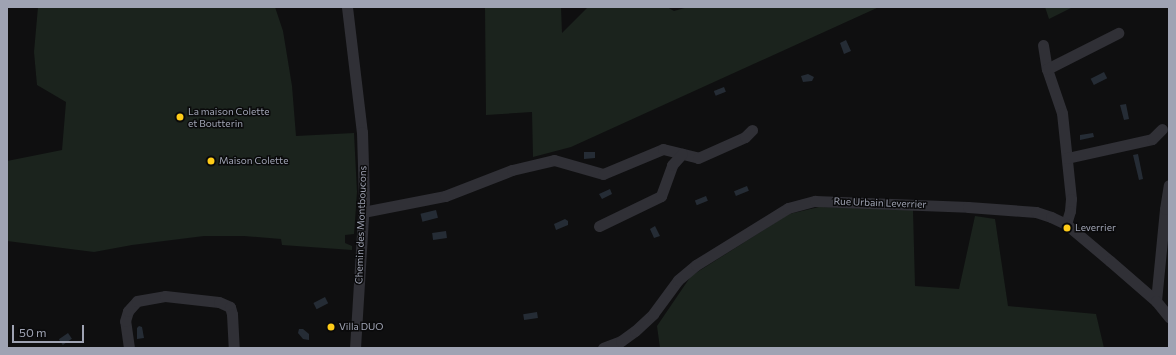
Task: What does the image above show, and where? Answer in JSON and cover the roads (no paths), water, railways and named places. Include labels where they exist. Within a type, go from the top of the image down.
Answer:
[{"type":"street","name":"Chemin des Montboucons","points":[[347,7],[362,132],[363,212],[355,348]]},
{"type":"street","points":[[1047,69],[1118,33]]},
{"type":"street","points":[[1043,45],[1047,69],[1062,113],[1071,199],[1070,211],[1066,224]]},
{"type":"street","points":[[1067,158],[1152,139],[1162,129]]},
{"type":"street","points":[[363,212],[445,196],[512,170],[554,160],[603,174],[663,149],[698,158],[745,137],[752,130]]},
{"type":"street","points":[[599,226],[662,196],[672,165],[682,154]]},
{"type":"street","points":[[1156,301],[1165,209],[1169,185]]},
{"type":"street","name":"Rue Urbain Leverrier","points":[[603,348],[621,341],[636,331],[653,314],[678,280],[696,265],[788,208],[815,201],[968,206],[1036,212],[1052,217],[1066,224],[1156,301],[1169,317]]},
{"type":"street","points":[[129,348],[125,321],[128,311],[137,301],[165,296],[219,302],[230,308],[232,314],[234,348]]},
{"type":"place","name":"La maison Colette et Boutterin","points":[[180,117]]},
{"type":"place","name":"Maison Colette","points":[[211,161]]},
{"type":"place","name":"Leverrier","points":[[1067,228]]},
{"type":"place","name":"Villa DUO","points":[[331,327]]}]
